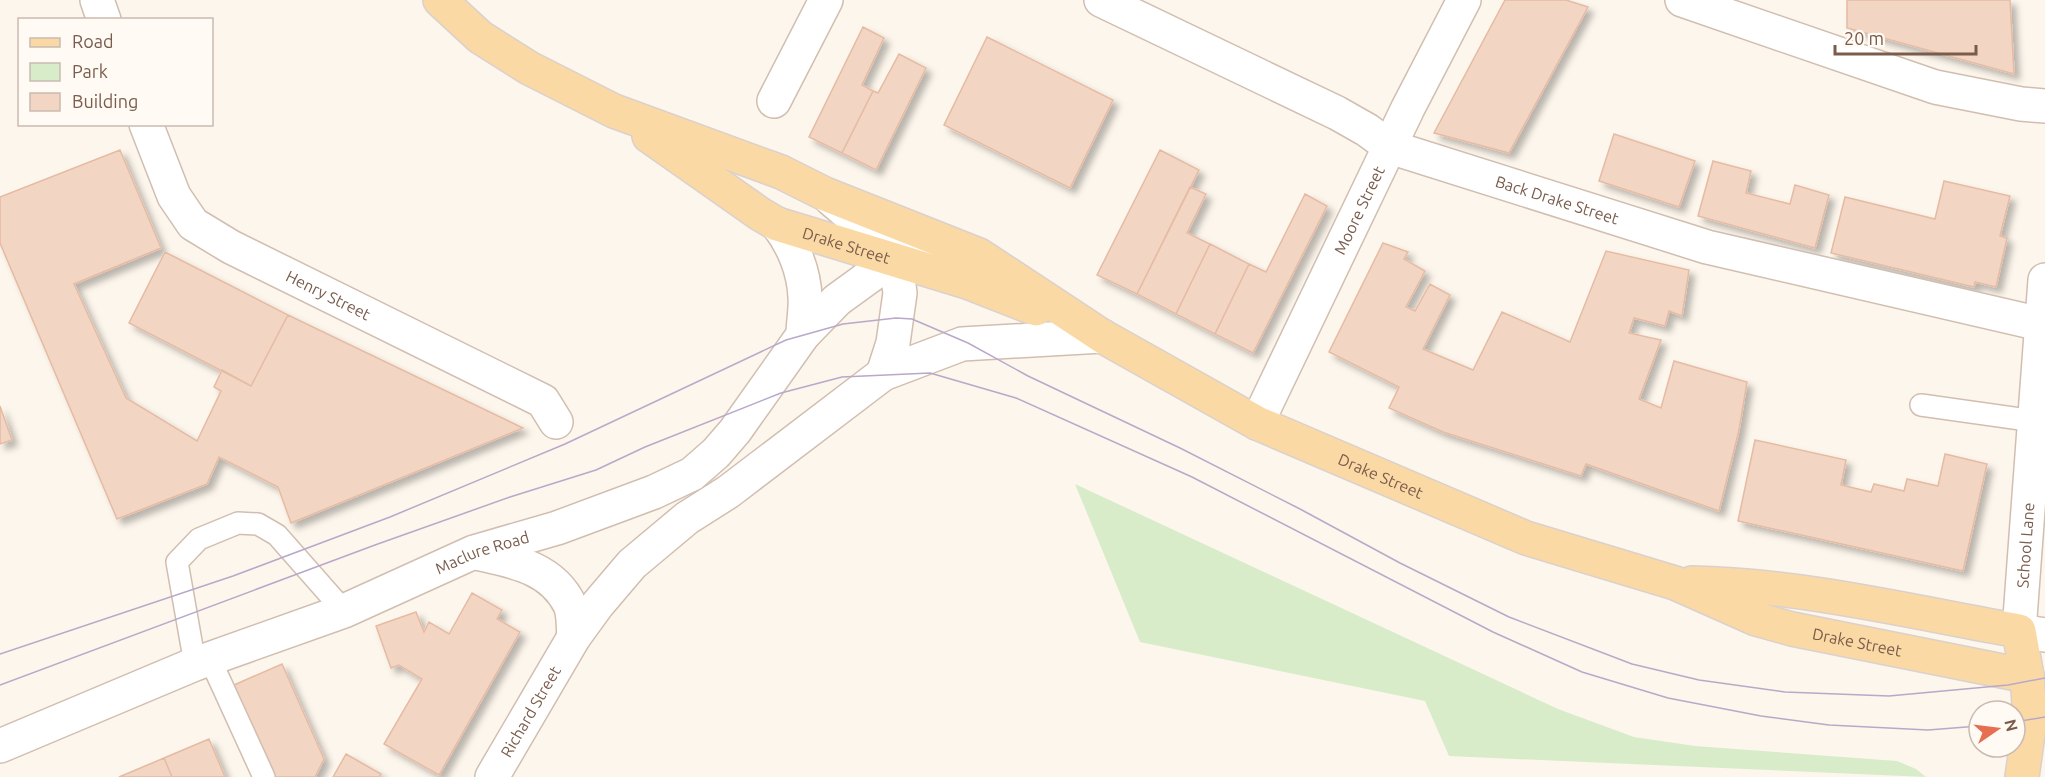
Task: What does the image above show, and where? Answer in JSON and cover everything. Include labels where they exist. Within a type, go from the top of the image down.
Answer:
[{"type":"main road","name":"Drake Street","points":[[440,0],[480,37],[530,68],[614,111],[780,172],[825,194],[979,255],[1102,336],[1257,423],[1526,538],[1675,583],[1756,619],[1792,629],[2036,677]]},
{"type":"main road","name":"Drake Street","points":[[614,111],[777,224],[895,258],[967,282],[1102,336]]},
{"type":"main road","name":"Drake Street","points":[[1675,583],[1726,584],[1782,589],[2032,633]]},
{"type":"main road","points":[[2022,777],[2036,677],[2032,633]]},
{"type":"street","points":[[97,0],[103,18]]},
{"type":"street","points":[[774,101],[826,0]]},
{"type":"street","name":"Back Drake Street","points":[[1101,0],[1337,113],[1367,130],[1390,147],[1707,247],[2043,325]]},
{"type":"street","name":"Moore Street","points":[[1257,423],[1408,108],[1464,0]]},
{"type":"street","points":[[1682,0],[1935,87],[2021,104],[2045,106]]},
{"type":"street","name":"Henry Street","points":[[147,126],[174,196],[193,224],[231,247],[543,401],[556,422]]},
{"type":"street","points":[[825,194],[869,231],[895,258],[900,293],[893,343],[883,374]]},
{"type":"street","points":[[777,224],[790,241],[800,270],[805,298],[802,335]]},
{"type":"street","points":[[895,258],[979,255]]},
{"type":"street","name":"Maclure Road","points":[[0,746],[203,662],[344,611],[474,552],[556,528],[654,492],[692,474],[716,453],[735,431],[802,335],[837,300],[895,258]]},
{"type":"street","name":"School Lane","points":[[2032,633],[2035,421],[2045,280]]},
{"type":"street","name":"Richard Street","points":[[492,777],[572,642],[598,604],[632,564],[687,518],[728,492],[883,374],[962,344],[1102,336]]},
{"type":"street","points":[[474,552],[525,564],[551,579],[570,606],[572,642]]},
{"type":"lane","points":[[1921,405],[2035,421]]},
{"type":"lane","points":[[264,777],[203,662],[177,562],[199,539],[238,523],[258,524],[277,535],[344,611]]},
{"type":"green space","points":[[1075,484],[1558,709],[1634,737],[1695,746],[1897,761],[1916,769],[1926,777],[1449,756],[1425,701],[1140,642]]},
{"type":"building","points":[[1505,0],[1566,0],[1588,7],[1509,153],[1434,133]]},
{"type":"building","points":[[1847,0],[2010,0],[2014,74],[1847,28]]},
{"type":"building","points":[[863,27],[884,38],[862,85],[873,91],[842,153],[809,137]]},
{"type":"building","points":[[987,37],[1113,100],[1070,188],[944,125]]},
{"type":"building","points":[[899,54],[926,68],[876,170],[842,153],[873,91],[878,93]]},
{"type":"building","points":[[1614,134],[1695,161],[1679,207],[1599,181]]},
{"type":"building","points":[[120,150],[161,248],[74,284],[126,398],[197,441],[221,391],[214,387],[222,370],[251,386],[288,315],[523,428],[291,523],[278,487],[219,457],[207,484],[117,519],[0,243],[0,197]]},
{"type":"building","points":[[1160,150],[1199,170],[1137,294],[1097,275]]},
{"type":"building","points":[[1713,161],[1751,171],[1746,193],[1790,204],[1795,185],[1829,195],[1815,248],[1698,216]]},
{"type":"building","points":[[1944,181],[2010,196],[2000,236],[2007,238],[1996,287],[1975,282],[1974,287],[1831,253],[1845,197],[1935,219]]},
{"type":"building","points":[[1190,187],[1206,194],[1187,233],[1210,244],[1176,314],[1137,294]]},
{"type":"building","points":[[1305,194],[1327,206],[1253,353],[1215,334],[1249,264],[1266,272]]},
{"type":"building","points":[[1383,243],[1408,252],[1404,259],[1425,271],[1406,307],[1415,311],[1430,284],[1450,295],[1423,349],[1473,370],[1502,312],[1570,342],[1606,251],[1689,270],[1682,316],[1669,311],[1665,326],[1634,318],[1629,333],[1661,340],[1639,399],[1661,408],[1674,361],[1747,382],[1739,430],[1719,511],[1586,464],[1581,476],[1443,432],[1389,408],[1399,387],[1329,352]]},
{"type":"building","points":[[1210,244],[1249,264],[1215,334],[1176,314]]},
{"type":"building","points":[[165,252],[288,315],[251,386],[129,323]]},
{"type":"building","points":[[0,406],[12,440],[0,444]]},
{"type":"building","points":[[1755,440],[1846,460],[1841,485],[1871,492],[1874,484],[1904,491],[1907,479],[1938,486],[1945,454],[1987,464],[1963,571],[1738,521]]},
{"type":"building","points":[[472,593],[502,610],[497,619],[520,632],[439,775],[384,744],[422,679],[399,665],[391,668],[376,626],[416,612],[424,632],[429,622],[449,634]]},
{"type":"building","points":[[282,664],[324,759],[315,777],[274,777],[234,685]]},
{"type":"building","points":[[209,739],[225,777],[172,777],[164,758]]},
{"type":"building","points":[[346,754],[381,774],[379,777],[333,777]]},
{"type":"building","points":[[164,758],[172,777],[119,777]]},
{"type":"tram line","points":[[0,654],[233,576],[390,517],[565,444],[786,340],[843,324],[896,318],[912,319],[968,343],[1028,376],[1180,448],[1509,617],[1632,664],[1699,680],[1785,692],[1889,696],[2008,685],[2045,678]]},
{"type":"tram line","points":[[0,685],[375,545],[510,497],[596,470],[645,447],[781,393],[842,377],[930,373],[1016,398],[1192,477],[1493,632],[1582,672],[1668,698],[1761,716],[1829,725],[1928,730],[1967,727]]},
{"type":"tram line","points":[[2027,720],[2045,717]]}]
